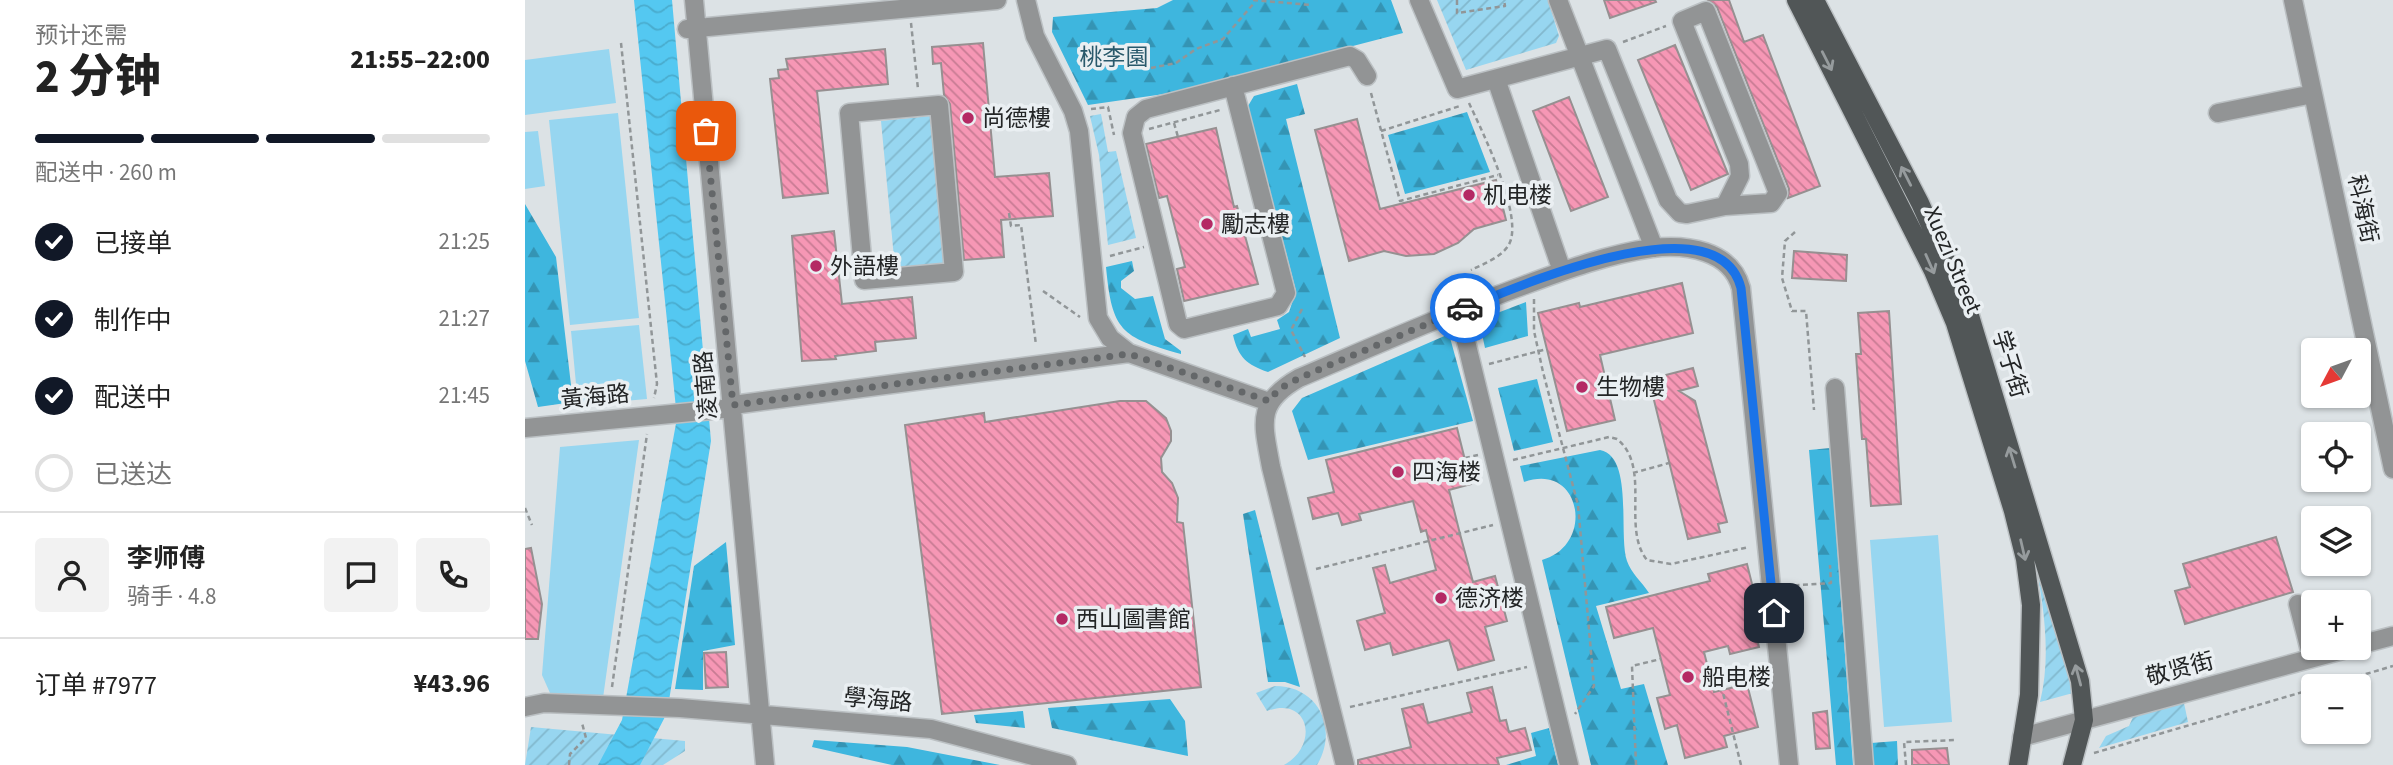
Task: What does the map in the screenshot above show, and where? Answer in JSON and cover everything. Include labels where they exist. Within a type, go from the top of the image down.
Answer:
[{"type":"main road","name":"Xuezi Street","points":[[1796,0],[1933,271],[1955,323],[2013,511],[2025,559],[2031,605],[2029,695],[2018,765]]},
{"type":"main road","name":"学子街","points":[[1815,0],[1920,203],[1968,309],[2080,681],[2084,720],[2072,765]]},
{"type":"street","name":"凌南路","points":[[694,0],[691,28],[733,407],[765,765]]},
{"type":"street","points":[[691,28],[997,0]]},
{"type":"street","points":[[1026,0],[1035,36],[1073,111],[1079,131],[1098,318],[1110,338],[1129,354],[1269,401]]},
{"type":"street","points":[[1419,0],[1457,89],[1607,49],[1668,200],[1687,215],[1724,206],[1771,203],[1778,193],[1706,12],[1682,21],[1739,164],[1740,176],[1724,206]]},
{"type":"street","points":[[1558,0],[1654,248]]},
{"type":"street","name":"科海街","points":[[2293,0],[2393,469]]},
{"type":"street","points":[[1233,86],[1286,293],[1278,306],[1184,329],[1178,324],[1132,134],[1136,117],[1146,109],[1233,86],[1350,56],[1357,60],[1367,76]]},
{"type":"street","points":[[1496,79],[1562,271]]},
{"type":"street","points":[[2218,113],[2313,94]]},
{"type":"street","points":[[939,105],[954,272],[864,280],[849,113],[919,106],[939,105]]},
{"type":"street","points":[[1346,765],[1271,467],[1263,422],[1269,401],[1279,389],[1299,378],[1450,313],[1562,271],[1654,248],[1703,251],[1729,264],[1739,280],[1789,765]]},
{"type":"street","points":[[1462,325],[1569,765]]},
{"type":"street","points":[[733,407],[1129,354]]},
{"type":"street","points":[[1835,388],[1864,765]]},
{"type":"street","name":"黃海路","points":[[525,428],[733,407]]},
{"type":"street","points":[[2298,604],[2301,616]]},
{"type":"street","points":[[2371,642],[2393,636]]},
{"type":"street","name":"敬贤街","points":[[2022,737],[2305,660]]},
{"type":"street","points":[[525,707],[544,703],[613,705]]},
{"type":"street","name":"學海路","points":[[613,705],[762,714],[931,729],[1067,765]]},
{"type":"street","points":[[1332,765],[1338,733]]},
{"type":"path","points":[[1457,0],[1457,13],[1504,6],[1504,0]]},
{"type":"path","points":[[1151,68],[1176,63],[1196,49],[1223,39],[1254,1],[1311,5]]},
{"type":"path","points":[[911,20],[919,106]]},
{"type":"path","points":[[1631,38],[1682,21]]},
{"type":"path","points":[[621,43],[657,384],[652,405]]},
{"type":"path","points":[[1367,76],[1400,201],[1498,175]]},
{"type":"path","points":[[1381,131],[1470,103],[1513,216],[1512,237],[1501,253],[1471,270]]},
{"type":"path","points":[[1084,110],[1108,107],[1115,138],[1238,106]]},
{"type":"path","points":[[1009,213],[1011,226],[1021,225],[1036,345]]},
{"type":"path","points":[[1795,232],[1785,241],[1782,278],[1792,310],[1806,311],[1814,410]]},
{"type":"path","points":[[1103,258],[1158,244]]},
{"type":"path","points":[[1043,290],[1082,319]]},
{"type":"path","points":[[1534,299],[1539,351],[1578,505],[1594,686],[1562,733]]},
{"type":"path","points":[[1302,309],[1291,330],[1306,360]]},
{"type":"path","points":[[1473,368],[1547,349]]},
{"type":"path","points":[[613,705],[648,427]]},
{"type":"path","points":[[1496,464],[1609,438],[1617,439],[1627,452],[1633,473],[1639,543],[1647,560],[1671,564],[1752,547]]},
{"type":"path","points":[[1633,473],[1669,463]]},
{"type":"path","points":[[525,508],[532,525]]},
{"type":"path","points":[[1316,569],[1510,521]]},
{"type":"path","points":[[1785,586],[1831,583],[1830,557]]},
{"type":"path","points":[[1636,765],[1632,666],[1661,659]]},
{"type":"path","points":[[1350,707],[1544,663]]},
{"type":"path","points":[[2366,674],[2393,666]]},
{"type":"path","points":[[1741,765],[1719,677],[1763,667]]},
{"type":"path","points":[[2091,754],[2301,693]]},
{"type":"path","points":[[569,765],[570,754],[586,738],[582,723]]},
{"type":"path","points":[[1906,765],[1904,742],[1957,740]]},
{"type":"green space","name":"桃李園","points":[[1173,0],[1391,0],[1403,33],[1171,93],[1088,105],[1052,32],[1053,17],[1157,8]]},
{"type":"green space","points":[[1297,84],[1305,114],[1286,119],[1340,338],[1268,372],[1245,359],[1233,335],[1248,329],[1251,337],[1280,329],[1277,320],[1289,312],[1296,291],[1248,106],[1254,96]]},
{"type":"green space","points":[[1467,112],[1490,172],[1405,194],[1388,135]]},
{"type":"green space","points":[[525,204],[556,257],[573,402],[538,407],[525,361]]},
{"type":"green space","points":[[1132,261],[1134,271],[1121,281],[1121,288],[1135,299],[1153,296],[1165,339],[1181,351],[1181,354],[1132,336],[1117,318],[1108,288],[1106,267]]},
{"type":"green space","points":[[1526,302],[1528,336],[1485,348],[1479,320]]},
{"type":"green space","points":[[1449,334],[1473,421],[1308,460],[1292,411],[1302,398]]},
{"type":"green space","points":[[1537,379],[1553,442],[1514,451],[1498,388]]},
{"type":"green space","points":[[1830,448],[1853,765],[1836,765],[1809,450]]},
{"type":"green space","points":[[1600,450],[1611,455],[1617,466],[1623,498],[1627,561],[1649,593],[1596,606],[1621,689],[1644,684],[1668,765],[1591,765],[1542,560],[1559,551],[1570,539],[1575,523],[1575,508],[1569,493],[1558,483],[1543,479],[1524,482],[1520,466]]},
{"type":"green space","points":[[1255,510],[1300,687],[1285,682],[1268,682],[1243,514]]},
{"type":"green space","points":[[726,542],[735,645],[703,651],[703,690],[675,689],[694,566]]},
{"type":"green space","points":[[1170,699],[1185,721],[1188,756],[1052,728],[1048,708]]},
{"type":"green space","points":[[1023,711],[1025,728],[976,723],[974,715]]},
{"type":"green space","points":[[1549,728],[1558,765],[1506,765],[1536,756],[1531,733]]},
{"type":"green space","points":[[814,740],[907,747],[1000,765],[892,765],[812,747]]},
{"type":"green space","points":[[1897,741],[1898,765],[1872,765],[1871,743]]},
{"type":"shaded area","points":[[1437,0],[1548,0],[1559,36],[1556,43],[1466,70]]},
{"type":"shaded area","points":[[609,49],[616,103],[525,115],[525,60]]},
{"type":"shaded area","points":[[618,113],[639,318],[570,325],[549,120]]},
{"type":"shaded area","points":[[1101,114],[1108,152],[1116,151],[1136,238],[1108,245],[1099,155],[1090,116]]},
{"type":"shaded area","points":[[930,116],[944,263],[895,268],[881,121]]},
{"type":"shaded area","points":[[538,131],[545,186],[525,189],[525,132]]},
{"type":"shaded area","points":[[639,325],[647,399],[578,405],[571,331]]},
{"type":"shaded area","points":[[639,440],[603,698],[550,693],[542,675],[560,447]]},
{"type":"shaded area","points":[[1938,535],[1952,722],[1884,727],[1870,540]]},
{"type":"shaded area","points":[[2034,555],[2073,675],[2073,693],[2040,702],[2046,647]]},
{"type":"shaded area","points":[[1275,686],[1303,693],[1313,701],[1320,712],[1326,737],[1317,765],[1284,765],[1302,746],[1306,735],[1305,724],[1292,710],[1281,708],[1267,711],[1256,693]]},
{"type":"shaded area","points":[[2184,703],[2188,722],[2099,748],[2106,736],[2129,726],[2133,717]]},
{"type":"shaded area","points":[[531,727],[685,741],[685,751],[663,765],[525,765]]},
{"type":"water","points":[[634,0],[672,0],[711,441],[667,713],[640,765],[598,765],[622,720],[677,418]]},
{"type":"building","points":[[1604,0],[1655,0],[1656,2],[1610,18]]},
{"type":"building","points":[[1708,0],[1729,0],[1744,42],[1763,35],[1820,186],[1788,198],[1789,189],[1717,7]]},
{"type":"building","name":"尚德樓","points":[[983,43],[995,177],[1049,173],[1053,216],[1001,220],[1004,257],[964,260],[950,104],[944,95],[941,63],[933,64],[932,47]]},
{"type":"building","points":[[1675,45],[1728,174],[1691,190],[1638,60]]},
{"type":"building","points":[[885,49],[888,84],[817,91],[828,193],[783,198],[770,79],[779,78],[778,70],[788,69],[786,59]]},
{"type":"building","points":[[1569,97],[1608,197],[1571,211],[1533,111]]},
{"type":"building","name":"机电楼","points":[[1357,119],[1380,209],[1496,180],[1506,220],[1474,229],[1458,243],[1434,254],[1406,256],[1384,251],[1349,261],[1315,130]]},
{"type":"building","name":"勵志樓","points":[[1216,128],[1234,207],[1237,206],[1258,284],[1184,301],[1177,269],[1185,267],[1167,196],[1159,198],[1146,144]]},
{"type":"building","name":"外語樓","points":[[834,231],[842,304],[912,297],[916,338],[875,342],[876,351],[835,356],[836,359],[802,361],[792,236]]},
{"type":"building","points":[[1794,251],[1847,255],[1846,281],[1792,278]]},
{"type":"building","name":"生物樓","points":[[1682,283],[1693,333],[1600,355],[1615,420],[1567,431],[1538,313],[1579,303],[1580,307]]},
{"type":"building","points":[[1889,311],[1901,504],[1871,506],[1866,439],[1862,439],[1856,354],[1861,354],[1858,313]]},
{"type":"building","points":[[1693,368],[1698,386],[1679,391],[1695,401],[1727,522],[1718,524],[1720,532],[1688,539],[1652,392],[1654,378]]},
{"type":"building","name":"西山圖書館","points":[[1120,401],[1146,401],[1166,418],[1171,431],[1171,441],[1161,458],[1162,472],[1172,483],[1178,498],[1177,522],[1183,523],[1201,687],[942,714],[905,425],[984,413],[985,422]]},
{"type":"building","points":[[1457,428],[1471,484],[1449,490],[1460,534],[1473,582],[1495,576],[1507,621],[1485,627],[1494,660],[1458,670],[1449,640],[1393,655],[1390,643],[1365,650],[1357,621],[1385,613],[1373,568],[1385,565],[1390,583],[1436,570],[1426,530],[1421,532],[1413,501],[1359,514],[1361,520],[1342,525],[1338,513],[1313,519],[1308,498],[1334,492],[1326,460]]},
{"type":"building","points":[[2276,537],[2293,592],[2185,624],[2175,591],[2190,587],[2183,564]]},
{"type":"building","points":[[531,548],[542,604],[538,639],[525,639],[525,549]]},
{"type":"building","name":"船电楼","points":[[1747,564],[1757,604],[1749,606],[1759,647],[1730,654],[1728,646],[1704,652],[1714,692],[1747,684],[1758,727],[1724,736],[1727,747],[1685,758],[1677,725],[1665,729],[1657,698],[1670,695],[1653,628],[1614,638],[1606,607],[1710,581],[1708,574]]},
{"type":"building","points":[[726,652],[728,687],[706,688],[704,653]]},
{"type":"building","points":[[1492,687],[1500,721],[1506,720],[1509,732],[1525,728],[1531,750],[1497,758],[1499,765],[1358,765],[1358,760],[1411,747],[1402,709],[1423,704],[1428,723],[1472,712],[1467,693]]},
{"type":"building","points":[[1827,711],[1830,748],[1816,749],[1813,713]]},
{"type":"building","points":[[1947,748],[1949,765],[1912,765],[1912,750]]},
{"type":"way so far","points":[[706,131],[733,405],[1129,354],[1269,401],[1279,389],[1299,378],[1465,308]]},
{"type":"place","name":"尚德樓","points":[[968,118]]},
{"type":"place","name":"机电楼","points":[[1469,195]]},
{"type":"place","name":"勵志樓","points":[[1207,224]]},
{"type":"place","name":"外語樓","points":[[816,266]]},
{"type":"place","name":"生物樓","points":[[1582,387]]},
{"type":"place","name":"四海楼","points":[[1398,472]]},
{"type":"place","name":"德济楼","points":[[1441,598]]},
{"type":"place","name":"西山圖書館","points":[[1062,619]]},
{"type":"place","name":"船电楼","points":[[1688,677]]},
{"type":"route","points":[[1465,308],[1562,271],[1654,248],[1703,251],[1729,264],[1741,288],[1774,613]]}]
